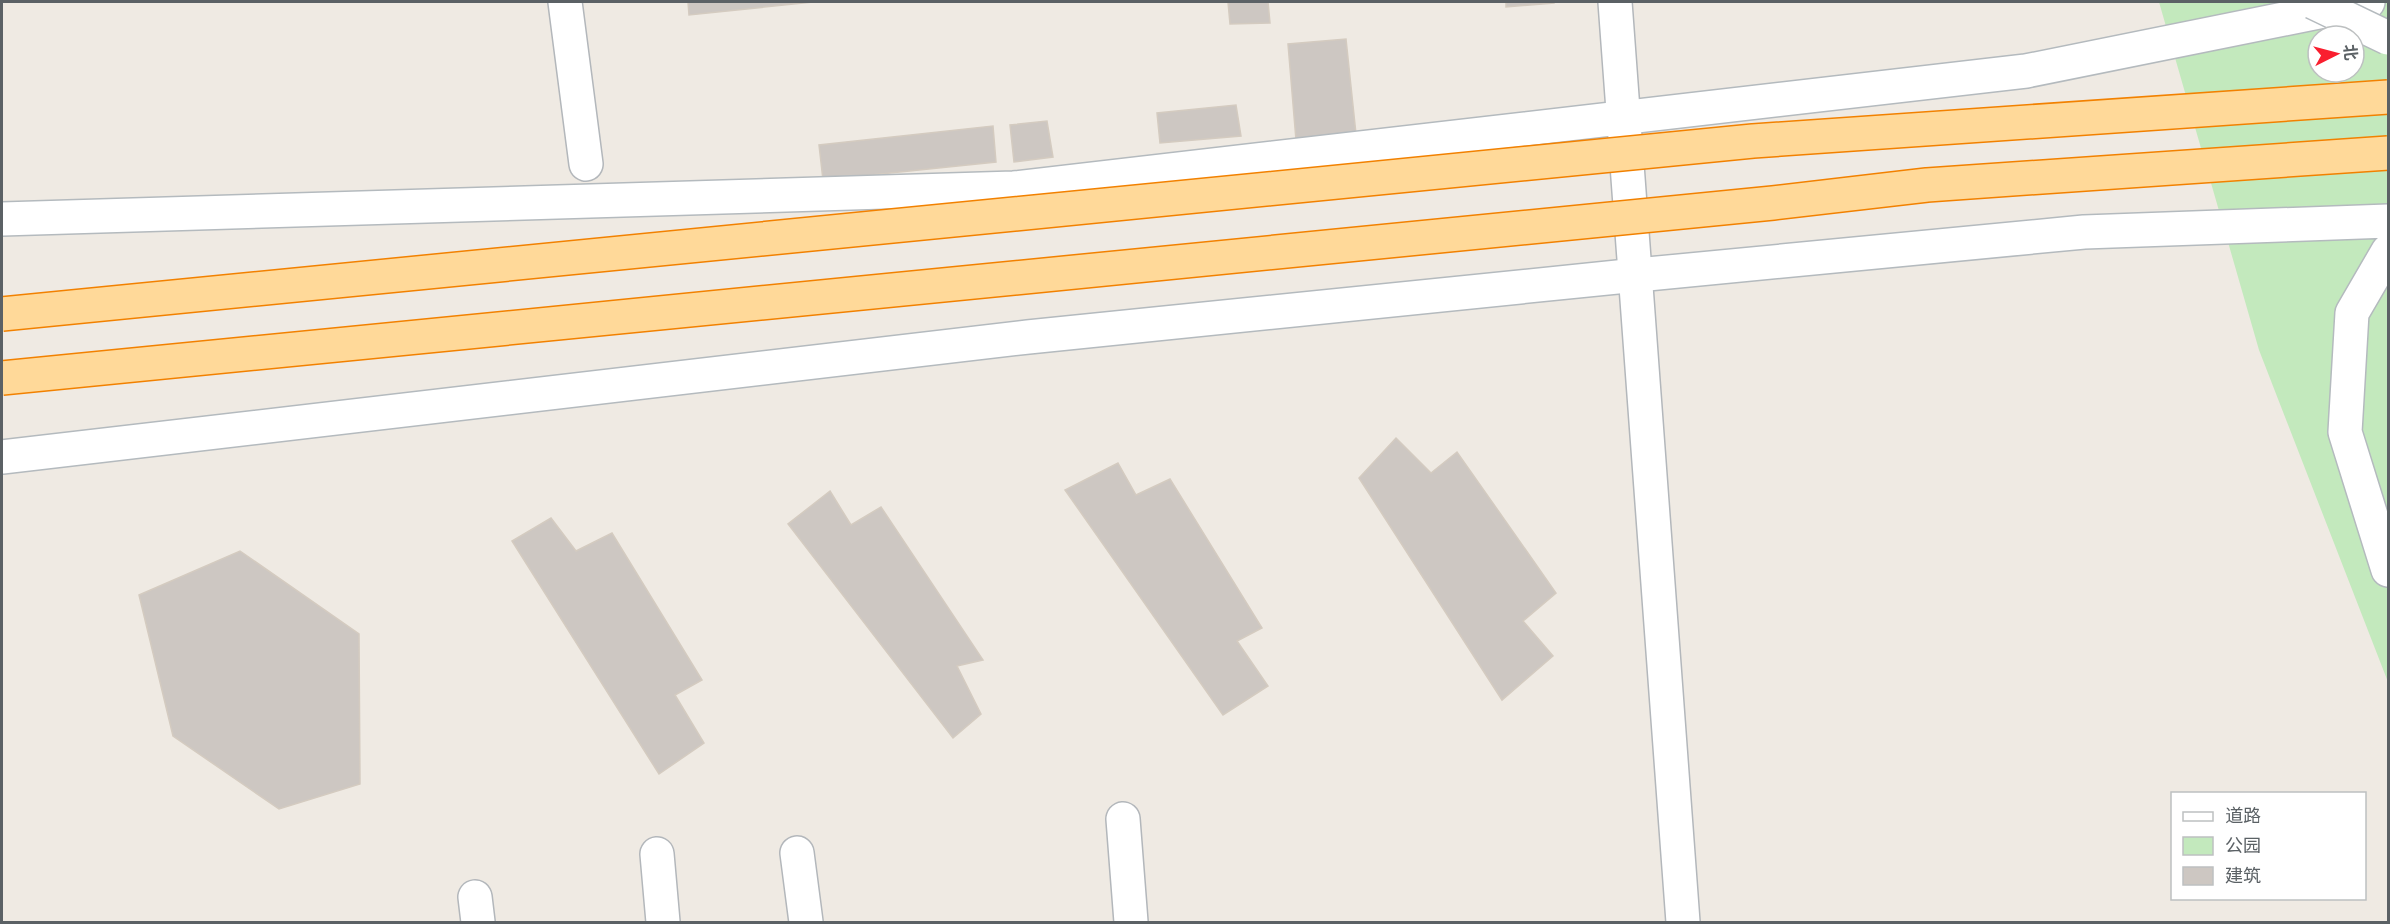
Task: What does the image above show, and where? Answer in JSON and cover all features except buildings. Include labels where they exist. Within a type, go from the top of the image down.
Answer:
[{"type":"highway","points":[[2,314],[1741,142],[2388,98]]},
{"type":"highway","points":[[2,378],[1761,204],[1927,185],[2388,153]]},
{"type":"main road","points":[[566,2],[586,164]]},
{"type":"main road","points":[[1616,2],[1683,922]]},
{"type":"main road","points":[[2313,2],[2388,38]]},
{"type":"main road","points":[[2,219],[1014,188],[2026,71],[2368,2]]},
{"type":"main road","points":[[2,457],[1028,337],[1637,275],[2084,232],[2388,220]]},
{"type":"main road","points":[[2388,251],[2352,313],[2345,432],[2388,570]]},
{"type":"main road","points":[[1123,819],[1131,922]]},
{"type":"main road","points":[[797,853],[806,922]]},
{"type":"main road","points":[[657,854],[663,922]]},
{"type":"green space","points":[[2159,2],[2388,2],[2388,682],[2259,350]]}]
